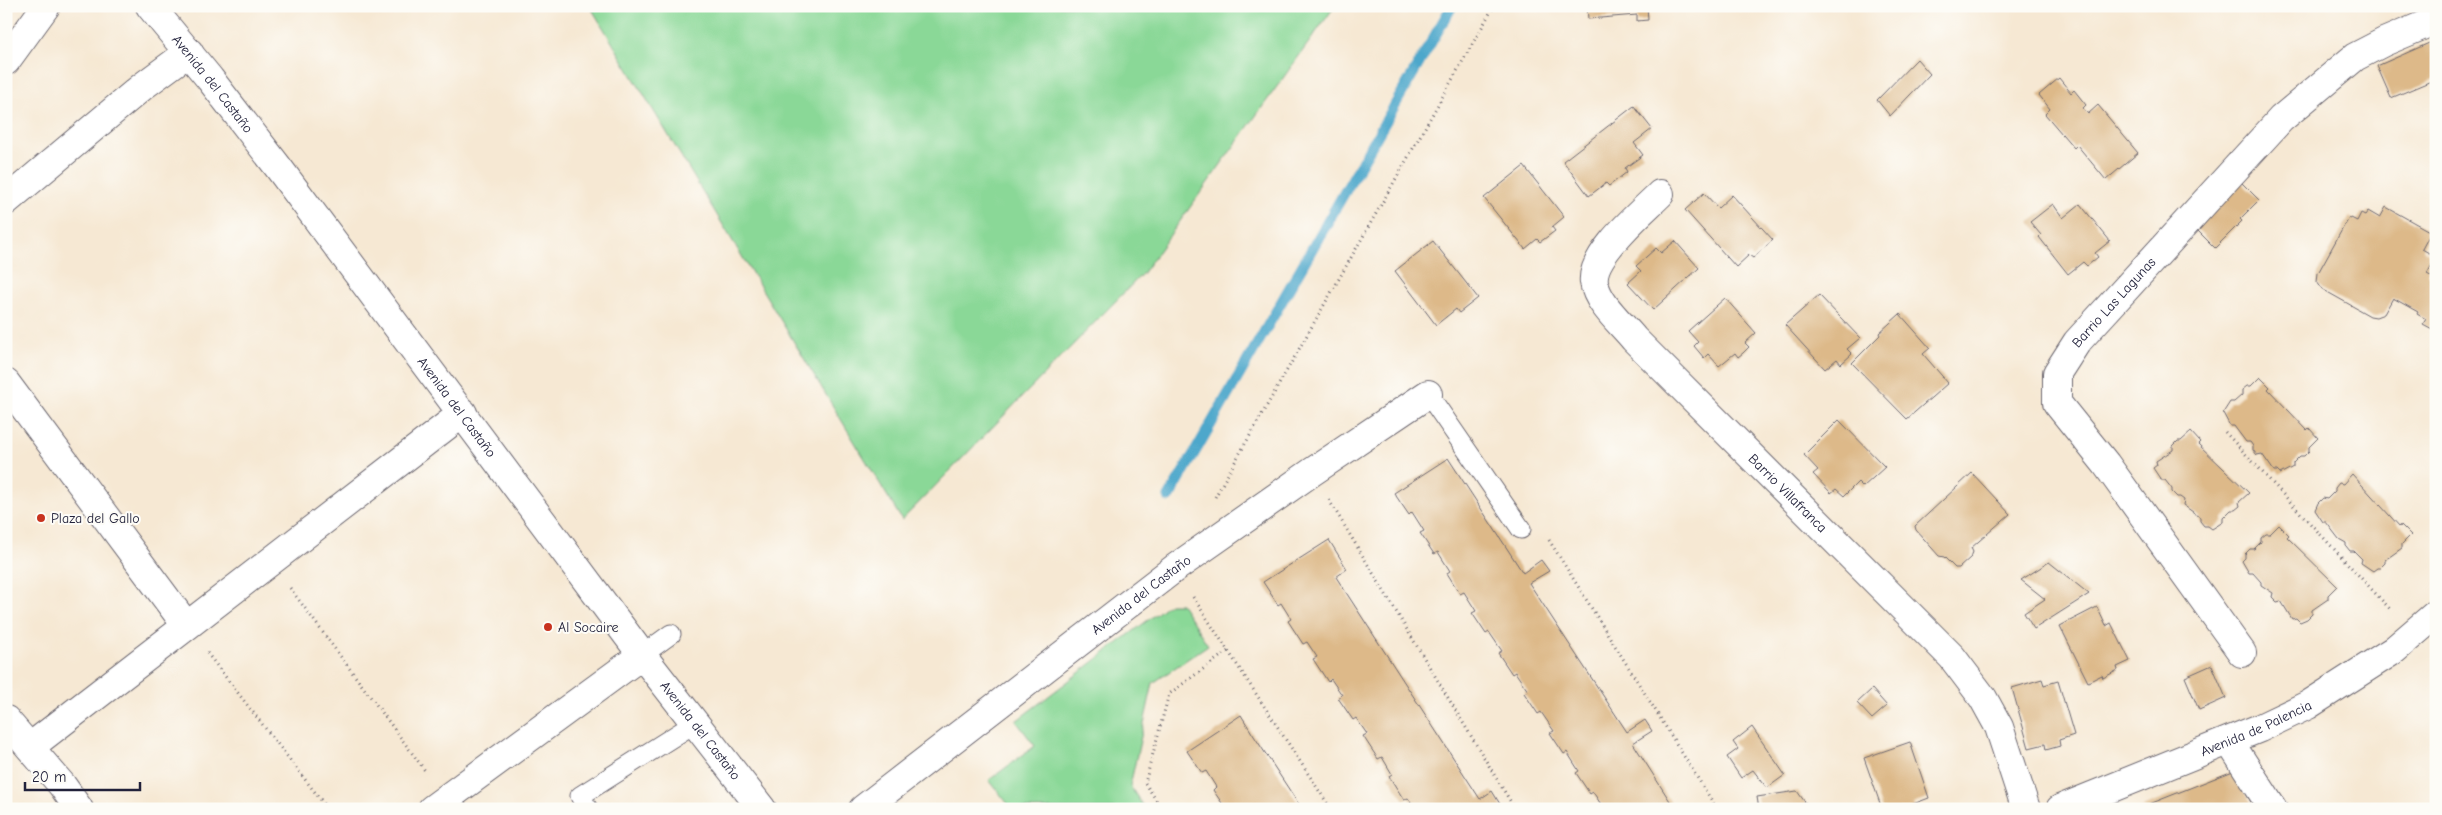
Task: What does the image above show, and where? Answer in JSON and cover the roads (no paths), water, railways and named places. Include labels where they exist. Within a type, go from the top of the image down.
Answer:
[{"type":"main road","points":[[6,61],[46,6]]},
{"type":"main road","name":"Avenida del Castaño","points":[[150,6],[189,52],[284,175],[642,655],[762,809]]},
{"type":"main road","name":"Barrio Las Lagunas","points":[[2242,653],[2106,464],[2057,403],[2056,373],[2077,342],[2281,119],[2356,57],[2384,42],[2436,20]]},
{"type":"main road","points":[[6,201],[143,86],[189,52]]},
{"type":"main road","name":"Barrio Villafranca","points":[[1660,194],[1612,244],[1594,269],[1594,282],[1601,299],[1634,339],[1952,657],[1983,698],[2000,728],[2026,809]]},
{"type":"main road","points":[[6,383],[186,625]]},
{"type":"main road","name":"Avenida del Castaño","points":[[862,809],[1174,568],[1428,394]]},
{"type":"main road","points":[[30,747],[463,413]]},
{"type":"main road","name":"Avenida de Palencia","points":[[2060,809],[2229,741],[2308,704],[2369,667],[2436,614]]},
{"type":"main road","points":[[439,804],[642,655]]},
{"type":"main road","points":[[6,720],[79,809]]},
{"type":"main road","points":[[2229,741],[2273,809]]},
{"type":"lane","points":[[1428,394],[1521,529]]},
{"type":"lane","points":[[642,655],[671,634]]},
{"type":"lane","points":[[588,809],[580,796],[695,723]]},
{"type":"waterway","points":[[1169,497],[1452,6]]},
{"type":"place","name":"Plaza del Gallo","points":[[41,518]]},
{"type":"place","name":"Al Socaire","points":[[548,627]]}]
